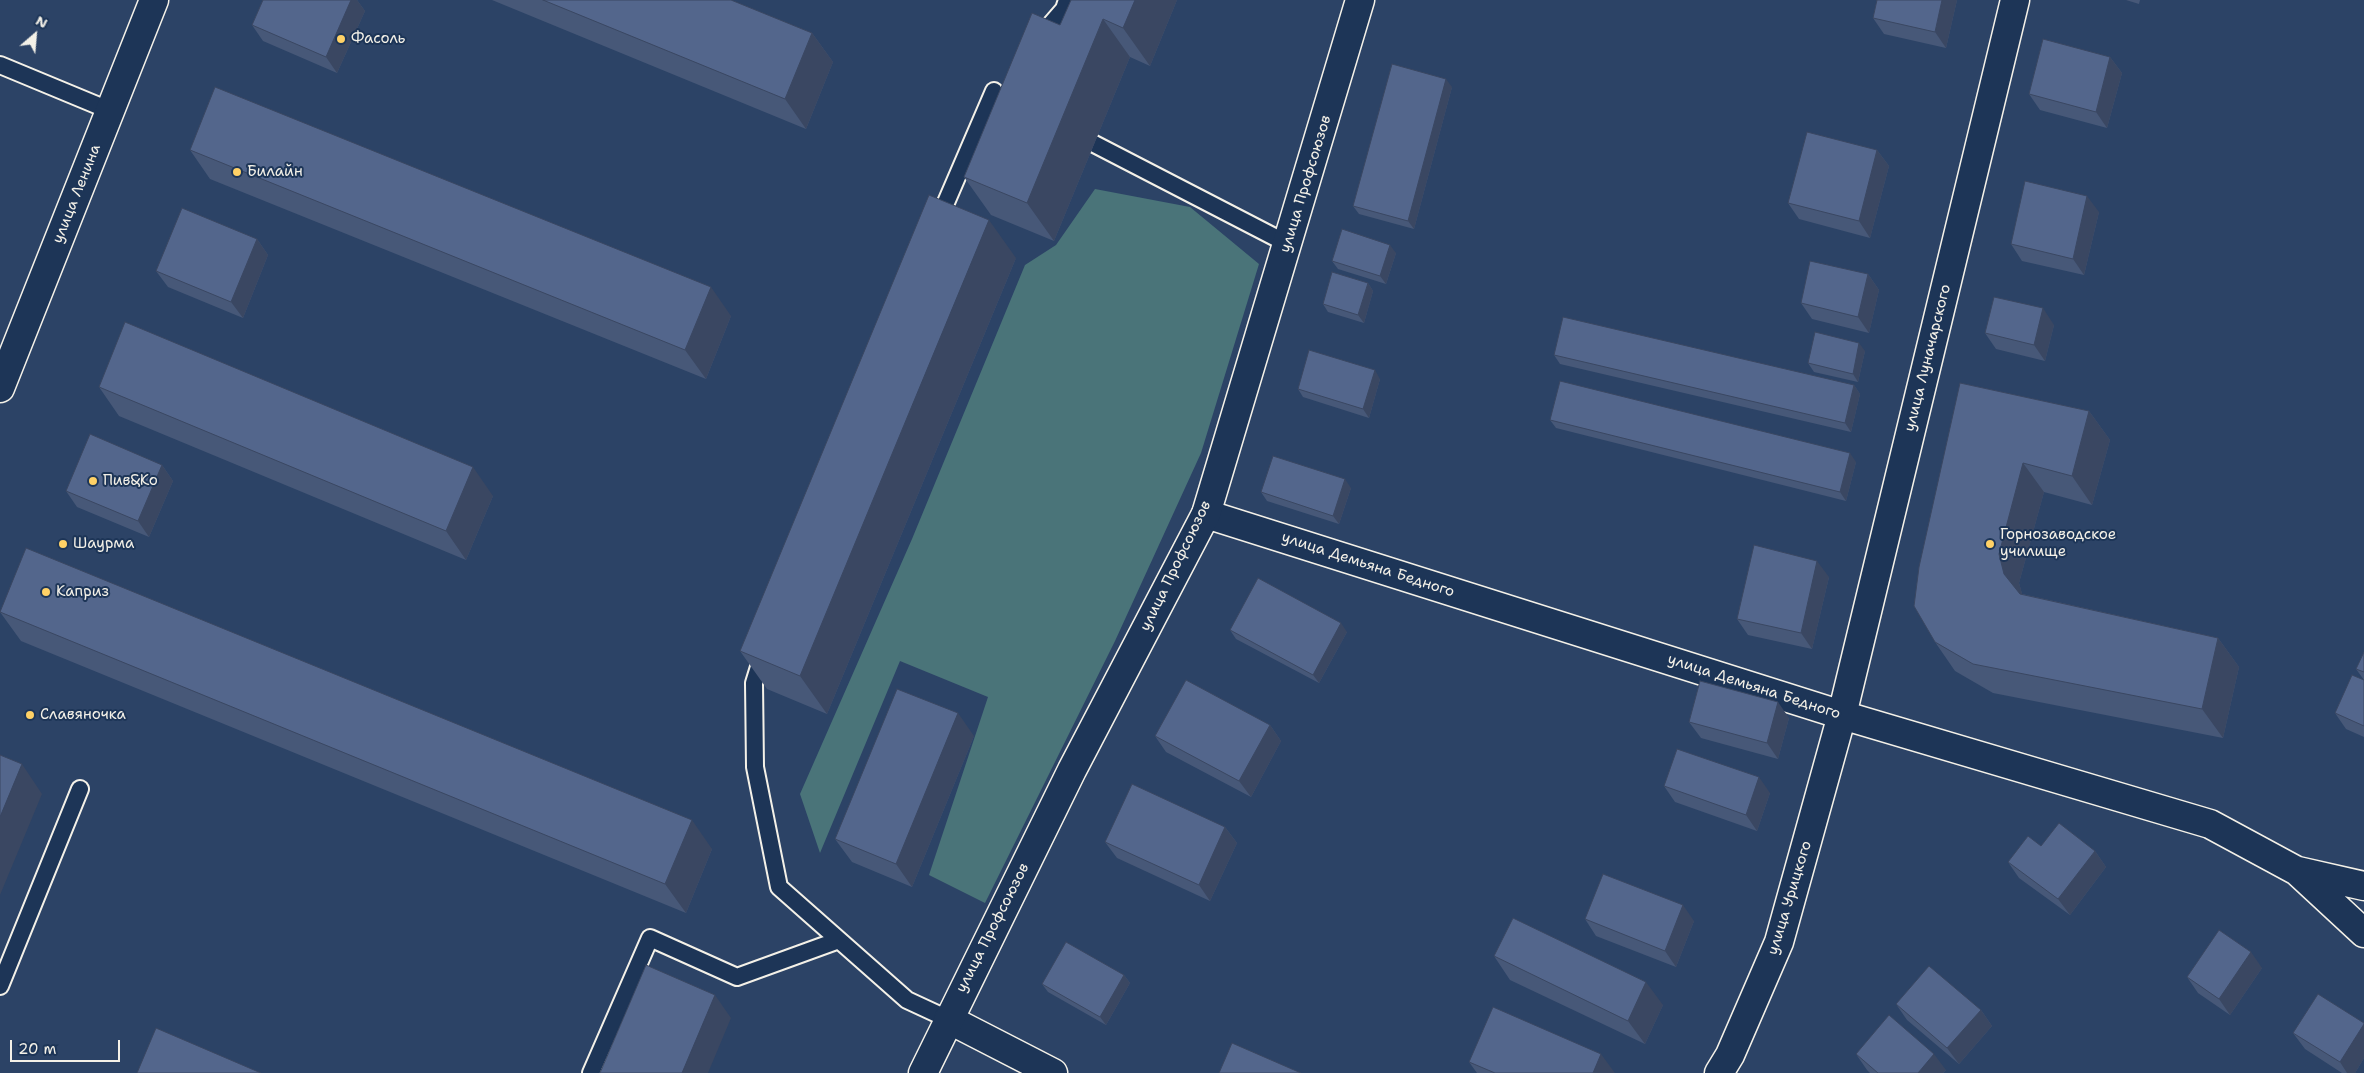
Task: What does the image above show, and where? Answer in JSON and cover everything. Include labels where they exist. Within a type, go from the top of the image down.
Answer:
[{"type":"street","name":"улица Ленина","points":[[0,388],[154,0]]},
{"type":"street","name":"улица Профсоюзов","points":[[923,1073],[1072,770],[1206,514],[1360,0]]},
{"type":"street","name":"улица Луначарского","points":[[1842,715],[2015,0]]},
{"type":"street","name":"улица Демьяна Бедного","points":[[1206,514],[1842,715],[2210,824],[2297,871]]},
{"type":"street","name":"улица Урицкого","points":[[1719,1073],[1730,1055],[1779,942],[1842,715]]},
{"type":"street","points":[[2297,871],[2364,886]]},
{"type":"street","points":[[2297,871],[2364,933]]},
{"type":"street","points":[[948,1019],[1053,1073]]},
{"type":"lane","points":[[1026,54],[1064,8],[1067,0]]},
{"type":"lane","points":[[0,66],[111,111]]},
{"type":"lane","points":[[931,238],[994,92],[1006,76]]},
{"type":"lane","points":[[994,92],[1011,100]]},
{"type":"lane","points":[[1063,128],[1288,244]]},
{"type":"lane","points":[[768,638],[754,683],[755,767],[779,887],[907,1000],[948,1019]]},
{"type":"lane","points":[[0,986],[80,790]]},
{"type":"lane","points":[[591,1073],[650,938],[737,977],[838,940]]},
{"type":"green space","points":[[1095,189],[1190,207],[1259,264],[1201,453],[1115,641],[985,903],[929,875],[988,697],[900,661],[820,853],[800,794],[912,539],[1025,265],[1056,245]]},
{"type":"building","points":[[263,0],[351,0],[326,57],[252,25]]},
{"type":"building","points":[[543,0],[731,0],[812,33],[785,99]]},
{"type":"building","points":[[1071,0],[1135,0],[1123,28],[1103,19],[1027,203],[964,177],[1032,13],[1060,25]]},
{"type":"building","points":[[1877,0],[1942,0],[1935,32],[1873,18]]},
{"type":"building","points":[[2043,39],[2110,57],[2096,112],[2029,94]]},
{"type":"building","points":[[1392,64],[1446,79],[1408,221],[1353,206]]},
{"type":"building","points":[[215,87],[711,287],[685,350],[190,150]]},
{"type":"building","points":[[1807,132],[1877,150],[1859,221],[1788,203]]},
{"type":"building","points":[[2025,181],[2087,196],[2073,259],[2011,244]]},
{"type":"building","points":[[929,195],[989,220],[800,676],[740,651]]},
{"type":"building","points":[[182,208],[257,239],[231,302],[156,271]]},
{"type":"building","points":[[1342,229],[1390,245],[1380,276],[1332,261]]},
{"type":"building","points":[[1810,261],[1868,274],[1858,317],[1801,303]]},
{"type":"building","points":[[1332,272],[1368,283],[1358,315],[1323,304]]},
{"type":"building","points":[[1994,297],[2043,308],[2034,345],[1985,333]]},
{"type":"building","points":[[1563,317],[1854,385],[1845,423],[1554,355]]},
{"type":"building","points":[[125,322],[473,467],[446,531],[99,387]]},
{"type":"building","points":[[1815,332],[1859,343],[1853,374],[1808,363]]},
{"type":"building","points":[[1309,350],[1375,370],[1363,409],[1298,389]]},
{"type":"building","points":[[1560,381],[1850,453],[1840,492],[1550,420]]},
{"type":"building","name":"Горнозаводское училище","points":[[1960,383],[2089,411],[2072,476],[2023,463],[1999,554],[2004,574],[2020,594],[2218,638],[2202,709],[1973,664],[1935,642],[1914,606],[1919,567]]},
{"type":"building","points":[[90,434],[162,465],[138,521],[66,491]]},
{"type":"building","points":[[1273,456],[1345,479],[1333,516],[1261,492]]},
{"type":"building","points":[[1754,545],[1817,561],[1801,633],[1737,619]]},
{"type":"building","points":[[26,548],[692,820],[665,884],[0,612]]},
{"type":"building","points":[[1258,578],[1341,623],[1313,675],[1230,630]]},
{"type":"building","points":[[2364,652],[2364,672],[2356,669]]},
{"type":"building","points":[[2352,675],[2364,680],[2364,726],[2335,713]]},
{"type":"building","points":[[1186,680],[1270,725],[1239,781],[1155,736]]},
{"type":"building","points":[[1700,681],[1778,702],[1767,743],[1689,722]]},
{"type":"building","points":[[897,689],[958,713],[896,864],[835,839]]},
{"type":"building","points":[[1677,749],[1759,777],[1746,815],[1664,786]]},
{"type":"building","points":[[0,755],[22,764],[0,817]]},
{"type":"building","points":[[1132,784],[1225,827],[1199,885],[1105,842]]},
{"type":"building","points":[[2059,823],[2095,851],[2058,899],[2008,862],[2028,836],[2041,846]]},
{"type":"building","points":[[1603,874],[1683,905],[1665,951],[1585,919]]},
{"type":"building","points":[[1513,918],[1646,982],[1628,1021],[1494,956]]},
{"type":"building","points":[[2219,930],[2251,952],[2219,999],[2187,977]]},
{"type":"building","points":[[1066,942],[1124,975],[1100,1017],[1042,984]]},
{"type":"building","points":[[646,965],[715,995],[682,1073],[600,1073]]},
{"type":"building","points":[[1929,966],[1981,1010],[1947,1048],[1896,1004]]},
{"type":"building","points":[[2318,994],[2364,1023],[2340,1062],[2293,1033]]},
{"type":"building","points":[[1493,1007],[1601,1054],[1593,1073],[1495,1073],[1469,1062]]},
{"type":"building","points":[[1889,1015],[1934,1054],[1918,1073],[1878,1073],[1856,1054]]},
{"type":"building","points":[[156,1028],[261,1073],[137,1073]]},
{"type":"building","points":[[1232,1043],[1301,1073],[1219,1073]]},
{"type":"place","name":"Фасоль","points":[[341,39]]},
{"type":"place","name":"Билайн","points":[[237,172]]},
{"type":"place","name":"Пив&Ко","points":[[93,481]]},
{"type":"place","name":"Шаурма","points":[[63,544]]},
{"type":"place","name":"Горнозаводское училище","points":[[1990,544]]},
{"type":"place","name":"Каприз","points":[[46,592]]},
{"type":"place","name":"Славяночка","points":[[30,715]]}]
